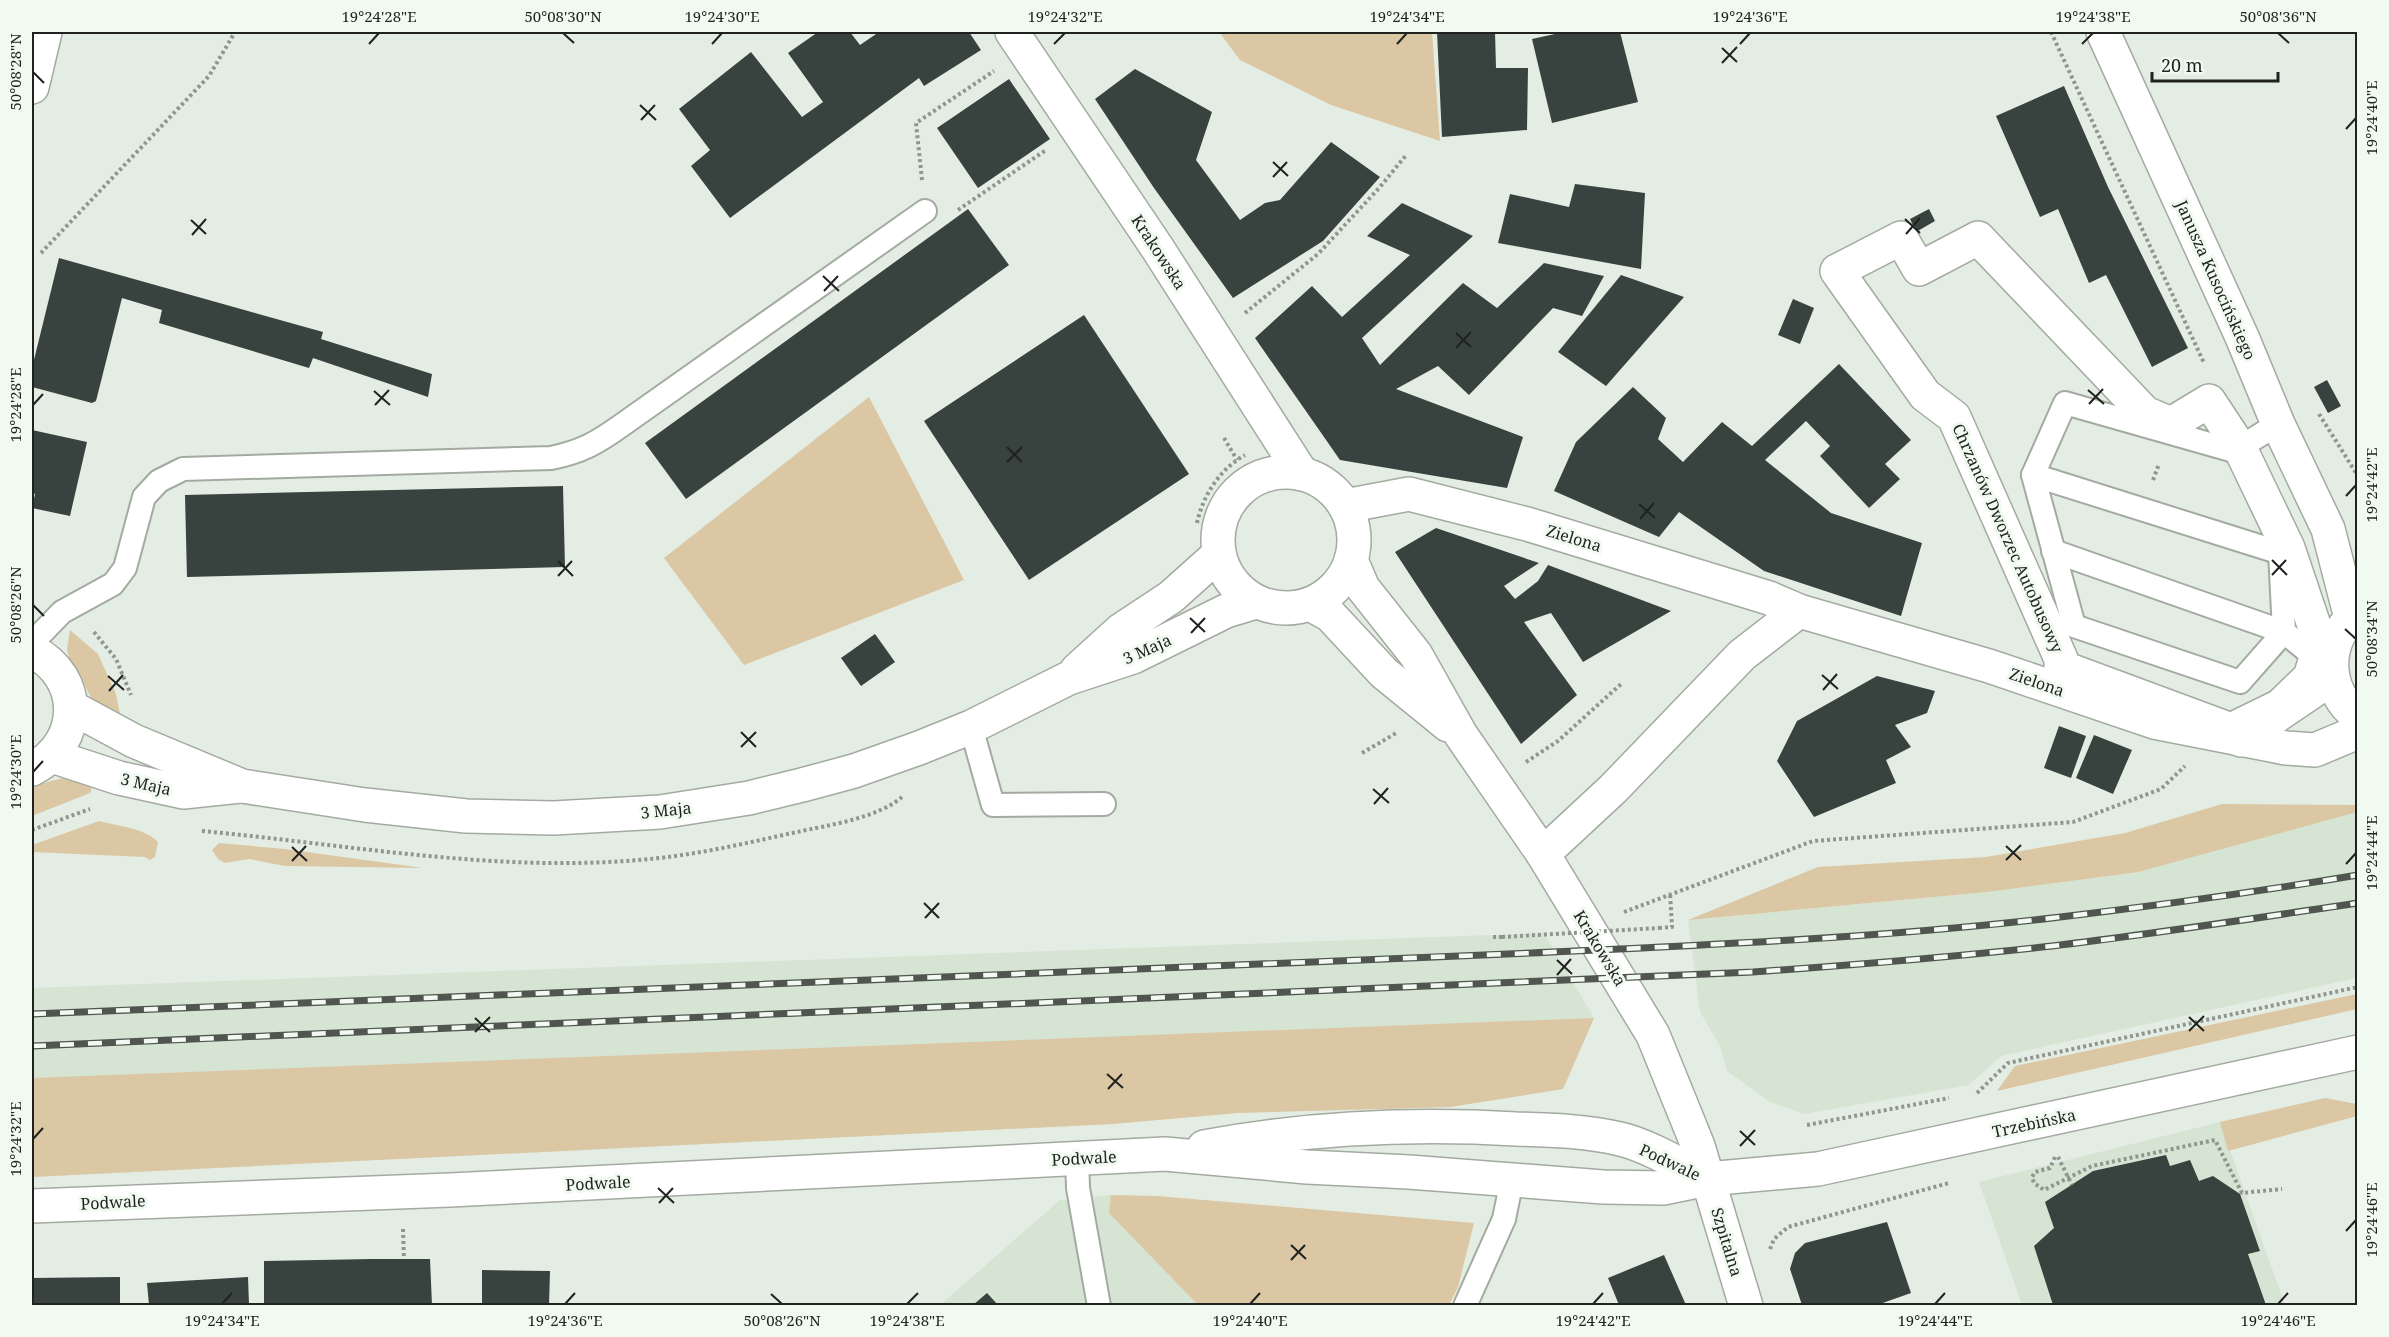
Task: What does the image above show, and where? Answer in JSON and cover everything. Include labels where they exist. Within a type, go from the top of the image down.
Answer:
[{"type":"street","points":[[32,87],[45,32]]},
{"type":"street","name":"Janusza Kusocińskiego","points":[[2103,32],[2242,337],[2278,424],[2328,529],[2354,616]]},
{"type":"street","name":"Krakowska","points":[[1019,42],[1158,249],[1302,474]]},
{"type":"street","name":"Chrzanów Dworzec Autobusowy","points":[[1901,238],[1919,269],[1978,238],[2145,413],[2171,424],[2209,401],[2237,449],[2288,548],[2326,664],[2280,706],[2231,730],[2061,667],[2061,659],[1954,417],[1925,395],[1837,271],[1901,238]]},
{"type":"street","points":[[1280,473],[1302,474],[1319,481],[1334,492],[1345,506],[1352,520],[1354,535],[1352,560],[1337,586],[1329,594],[1310,604],[1278,608],[1256,602],[1238,588],[1225,570],[1219,554],[1220,526],[1227,506],[1240,489],[1259,478],[1280,473]]},
{"type":"street","name":"Zielona","points":[[1345,506],[1408,494],[1527,524],[1769,598],[1799,611],[1989,666],[2154,722],[2286,748],[2315,750],[2358,732]]},
{"type":"street","name":"Janusza Kusocińskiego","points":[[2328,529],[2358,556]]},
{"type":"street","name":"3 Maja","points":[[1069,678],[1121,630],[1171,597],[1219,554]]},
{"type":"street","name":"Krakowska","points":[[1352,560],[1363,588],[1416,655],[1461,735],[1543,854],[1653,1035],[1698,1146],[1707,1179]]},
{"type":"street","name":"3 Maja","points":[[71,707],[134,741],[242,786],[366,805],[466,816],[554,818],[660,812],[749,798],[802,785],[854,771],[920,748],[971,727],[1069,678],[1133,657],[1226,611],[1256,602]]},
{"type":"street","name":"Krakowska","points":[[1310,604],[1330,615],[1384,673],[1461,735]]},
{"type":"street","points":[[1543,854],[1613,789],[1742,656],[1799,611]]},
{"type":"street","points":[[2241,740],[2326,664],[2338,635],[2354,616]]},
{"type":"street","points":[[32,651],[51,664],[58,673],[69,693],[71,707],[70,723],[64,741],[42,763]]},
{"type":"street","points":[[2326,664],[2340,698],[2358,716]]},
{"type":"street","name":"3 Maja","points":[[42,763],[183,792],[242,786]]},
{"type":"street","name":"Trzebińska","points":[[1707,1179],[1818,1169],[2358,1052]]},
{"type":"street","name":"Podwale","points":[[1165,1154],[1254,1137],[1368,1128],[1455,1125],[1566,1131],[1621,1139],[1707,1179]]},
{"type":"street","name":"Podwale","points":[[32,1206],[450,1190],[1165,1154],[1307,1167],[1603,1187],[1664,1188],[1707,1179]]},
{"type":"street","name":"Szpitalna","points":[[1707,1179],[1746,1305]]},
{"type":"lane","points":[[32,643],[62,612],[113,584],[125,568],[144,497],[159,481],[183,469],[550,458],[572,454],[592,447],[926,211]]},
{"type":"lane","points":[[2237,449],[2281,553],[2284,632],[2240,682],[2074,626],[2033,475],[2065,403],[2237,449],[2278,424]]},
{"type":"lane","points":[[2033,475],[2281,553]]},
{"type":"lane","points":[[2054,551],[2284,632],[2326,664]]},
{"type":"lane","points":[[971,727],[993,805],[1104,804]]},
{"type":"lane","points":[[1077,1158],[1078,1188],[1099,1305]]},
{"type":"lane","points":[[1465,1305],[1504,1219],[1512,1180]]},
{"type":"path","points":[[41,253],[209,75],[235,32]]},
{"type":"path","points":[[2051,32],[2201,356]]},
{"type":"path","points":[[926,211],[916,123],[1019,42]]},
{"type":"path","points":[[1241,316],[1318,254],[1407,154]]},
{"type":"path","points":[[1224,438],[1238,460]]},
{"type":"path","points":[[1196,529],[1202,505],[1220,475],[1248,454]]},
{"type":"path","points":[[92,630],[116,659],[135,702]]},
{"type":"path","points":[[1525,763],[1558,741],[1621,684]]},
{"type":"path","points":[[1362,753],[1400,732]]},
{"type":"path","points":[[1619,914],[1813,841],[2073,822],[2161,789],[2186,766]]},
{"type":"path","points":[[32,830],[94,808]]},
{"type":"path","points":[[1493,937],[1672,927],[1670,893]]},
{"type":"path","points":[[1968,1094],[1980,1092],[2008,1063],[2358,987]]},
{"type":"path","points":[[1807,1125],[1957,1096]]},
{"type":"path","points":[[2056,1153],[2050,1168],[2035,1172],[2032,1177],[2034,1183],[2044,1190],[2092,1167],[2215,1140],[2242,1193],[2282,1189]]},
{"type":"path","points":[[2045,1156],[2056,1153]]},
{"type":"path","points":[[2056,1153],[2072,1185]]},
{"type":"path","points":[[1767,1259],[1774,1239],[1788,1227],[1954,1182]]},
{"type":"path","points":[[403,1222],[404,1259]]},
{"type":"shaded area","points":[[1219,32],[1432,32],[1440,141],[1331,105],[1240,60]]},
{"type":"shaded area","points":[[869,397],[964,580],[744,665],[664,558]]},
{"type":"shaded area","points":[[70,630],[98,654],[116,694],[120,714],[117,723],[93,702],[78,671],[69,659],[67,649]]},
{"type":"shaded area","points":[[63,778],[93,784],[90,793],[32,816],[32,786]]},
{"type":"shaded area","points":[[2222,804],[2357,805],[2357,812],[2138,872],[1987,892],[1688,920],[1818,867],[1986,857],[2125,833]]},
{"type":"shaded area","points":[[2357,812],[2357,978],[2001,1056],[1969,1085],[1804,1114],[1770,1102],[1727,1071],[1720,1046],[1700,1012],[1688,920],[1987,892]]},
{"type":"shaded area","points":[[99,821],[130,828],[152,837],[158,842],[155,857],[150,860],[145,857],[32,852],[32,845]]},
{"type":"shaded area","points":[[219,843],[285,849],[423,868],[285,866],[249,859],[225,863],[218,859],[212,850]]},
{"type":"shaded area","points":[[1544,933],[1594,1018],[1563,1089],[1450,1107],[1238,1113],[1112,1124],[32,1177],[32,988]]},
{"type":"shaded area","points":[[2357,994],[2357,1009],[1997,1091],[2015,1066]]},
{"type":"shaded area","points":[[1594,1018],[1563,1089],[1450,1107],[1238,1113],[1112,1124],[32,1177],[32,1078]]},
{"type":"shaded area","points":[[2325,1098],[2357,1104],[2357,1116],[2228,1151],[2220,1122]]},
{"type":"shaded area","points":[[2220,1122],[2285,1305],[2022,1305],[1979,1182]]},
{"type":"shaded area","points":[[1111,1195],[1110,1213],[1198,1305],[939,1306],[1060,1200]]},
{"type":"shaded area","points":[[1111,1195],[1157,1196],[1474,1223],[1458,1287],[1449,1305],[1198,1305],[1109,1213]]},
{"type":"building","points":[[818,32],[850,32],[860,45],[879,32],[969,32],[981,50],[924,86],[919,78],[730,218],[691,166],[710,150],[679,109],[751,52],[802,117],[823,102],[788,53]]},
{"type":"building","points":[[1437,32],[1495,32],[1496,68],[1528,68],[1527,130],[1442,137]]},
{"type":"building","points":[[1564,32],[1620,32],[1638,102],[1552,123],[1532,39]]},
{"type":"building","points":[[1135,69],[1212,112],[1196,160],[1240,220],[1265,203],[1280,200],[1331,142],[1380,177],[1323,241],[1233,298],[1154,188],[1095,99]]},
{"type":"building","points":[[1009,79],[1050,139],[978,188],[937,128]]},
{"type":"building","points":[[2064,86],[2108,187],[2188,348],[2152,367],[2106,275],[2089,283],[2058,209],[2040,217],[1996,116]]},
{"type":"building","points":[[1575,184],[1645,193],[1641,269],[1498,243],[1510,194],[1569,207]]},
{"type":"building","points":[[1402,203],[1473,236],[1362,338],[1380,365],[1463,283],[1497,308],[1544,263],[1604,276],[1582,316],[1553,308],[1469,395],[1438,366],[1396,389],[1523,437],[1507,488],[1340,460],[1255,338],[1312,286],[1342,317],[1410,255],[1367,236]]},
{"type":"building","points":[[968,209],[1009,265],[686,499],[645,443]]},
{"type":"building","points":[[1929,209],[1935,221],[1916,232],[1910,219]]},
{"type":"building","points":[[59,258],[323,332],[321,339],[432,374],[428,397],[313,358],[309,368],[159,323],[162,310],[122,298],[96,401],[92,403],[32,387],[32,368]]},
{"type":"building","points":[[1621,275],[1684,297],[1606,386],[1558,352]]},
{"type":"building","points":[[1793,299],[1814,308],[1800,344],[1778,335]]},
{"type":"building","points":[[1084,315],[1189,474],[1029,580],[924,421]]},
{"type":"building","points":[[1839,364],[1911,440],[1885,464],[1900,479],[1869,508],[1820,456],[1830,446],[1806,421],[1765,460],[1831,513],[1922,543],[1901,616],[1764,571],[1679,512],[1659,537],[1554,491],[1576,442],[1633,387],[1666,418],[1658,439],[1683,462],[1722,422],[1752,446]]},
{"type":"building","points":[[2327,380],[2341,406],[2328,413],[2314,387]]},
{"type":"building","points":[[32,430],[87,442],[70,516],[32,508],[35,494],[32,493]]},
{"type":"building","points":[[563,486],[565,567],[187,577],[185,495]]},
{"type":"building","points":[[1436,528],[1539,563],[1504,586],[1515,599],[1538,581],[1548,565],[1671,611],[1583,662],[1551,613],[1524,622],[1577,695],[1521,744],[1395,552]]},
{"type":"building","points":[[875,634],[895,662],[861,686],[841,658]]},
{"type":"building","points":[[1877,676],[1935,691],[1927,713],[1895,725],[1911,747],[1886,760],[1896,783],[1814,817],[1777,761],[1797,721]]},
{"type":"building","points":[[2059,726],[2086,736],[2071,778],[2044,768]]},
{"type":"building","points":[[2094,735],[2132,750],[2113,794],[2076,778]]},
{"type":"building","points":[[2166,1155],[2170,1166],[2190,1160],[2199,1181],[2213,1176],[2240,1194],[2260,1251],[2248,1254],[2266,1305],[2053,1305],[2034,1246],[2054,1228],[2045,1202],[2093,1171]]},
{"type":"building","points":[[1887,1222],[1911,1293],[1877,1305],[1802,1305],[1790,1269],[1795,1253],[1805,1243]]},
{"type":"building","points":[[1664,1255],[1686,1305],[1619,1305],[1608,1278]]},
{"type":"building","points":[[430,1259],[432,1305],[264,1305],[264,1261]]},
{"type":"building","points":[[482,1270],[550,1271],[549,1305],[482,1305]]},
{"type":"building","points":[[120,1277],[120,1305],[32,1305],[32,1278]]},
{"type":"building","points":[[248,1277],[249,1305],[149,1305],[147,1283]]},
{"type":"building","points":[[987,1293],[998,1305],[973,1305]]},
{"type":"railway","points":[[32,1014],[1532,953],[1793,940],[1923,931],[2052,918],[2358,875]]},
{"type":"railway","points":[[32,1046],[1753,972],[2052,946],[2358,903]]}]
